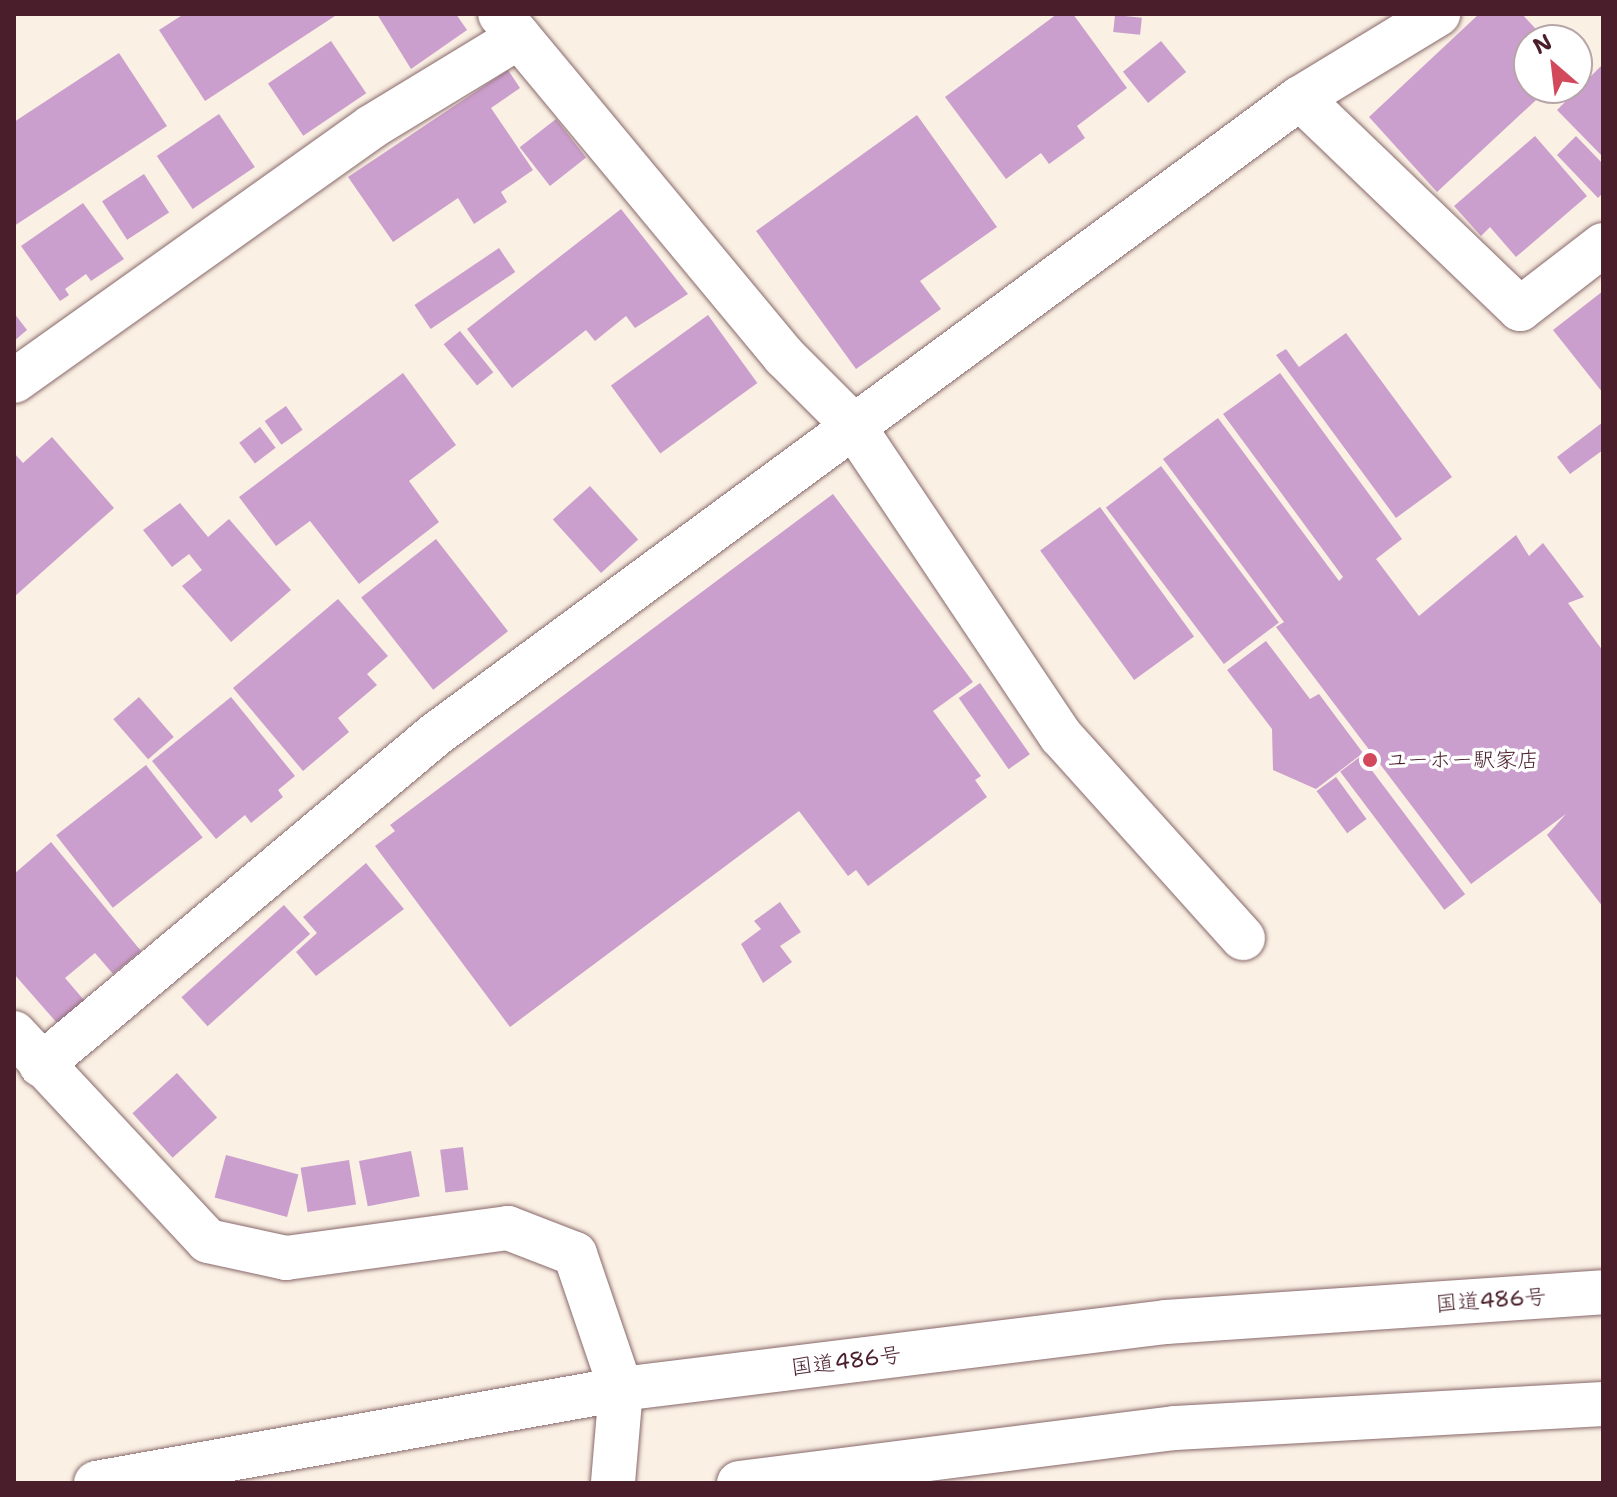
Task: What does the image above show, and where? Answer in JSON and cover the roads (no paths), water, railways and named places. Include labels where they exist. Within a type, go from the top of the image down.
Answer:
[{"type":"main road","points":[[613,1483],[621,1389],[575,1254],[508,1228],[286,1258],[208,1241],[28,1049],[436,734],[852,424],[1300,98],[1438,14]]},
{"type":"main road","points":[[14,381],[509,26],[784,356],[852,424],[1061,736],[1243,938]]},
{"type":"main road","points":[[1300,98],[1520,309],[1603,245]]},
{"type":"main road","name":"国道486号","points":[[96,1483],[621,1389],[1166,1322],[1603,1292]]},
{"type":"main road","points":[[739,1483],[1175,1428],[1603,1404]]},
{"type":"place","name":"ユーホー駅家店","points":[[1370,760]]}]
